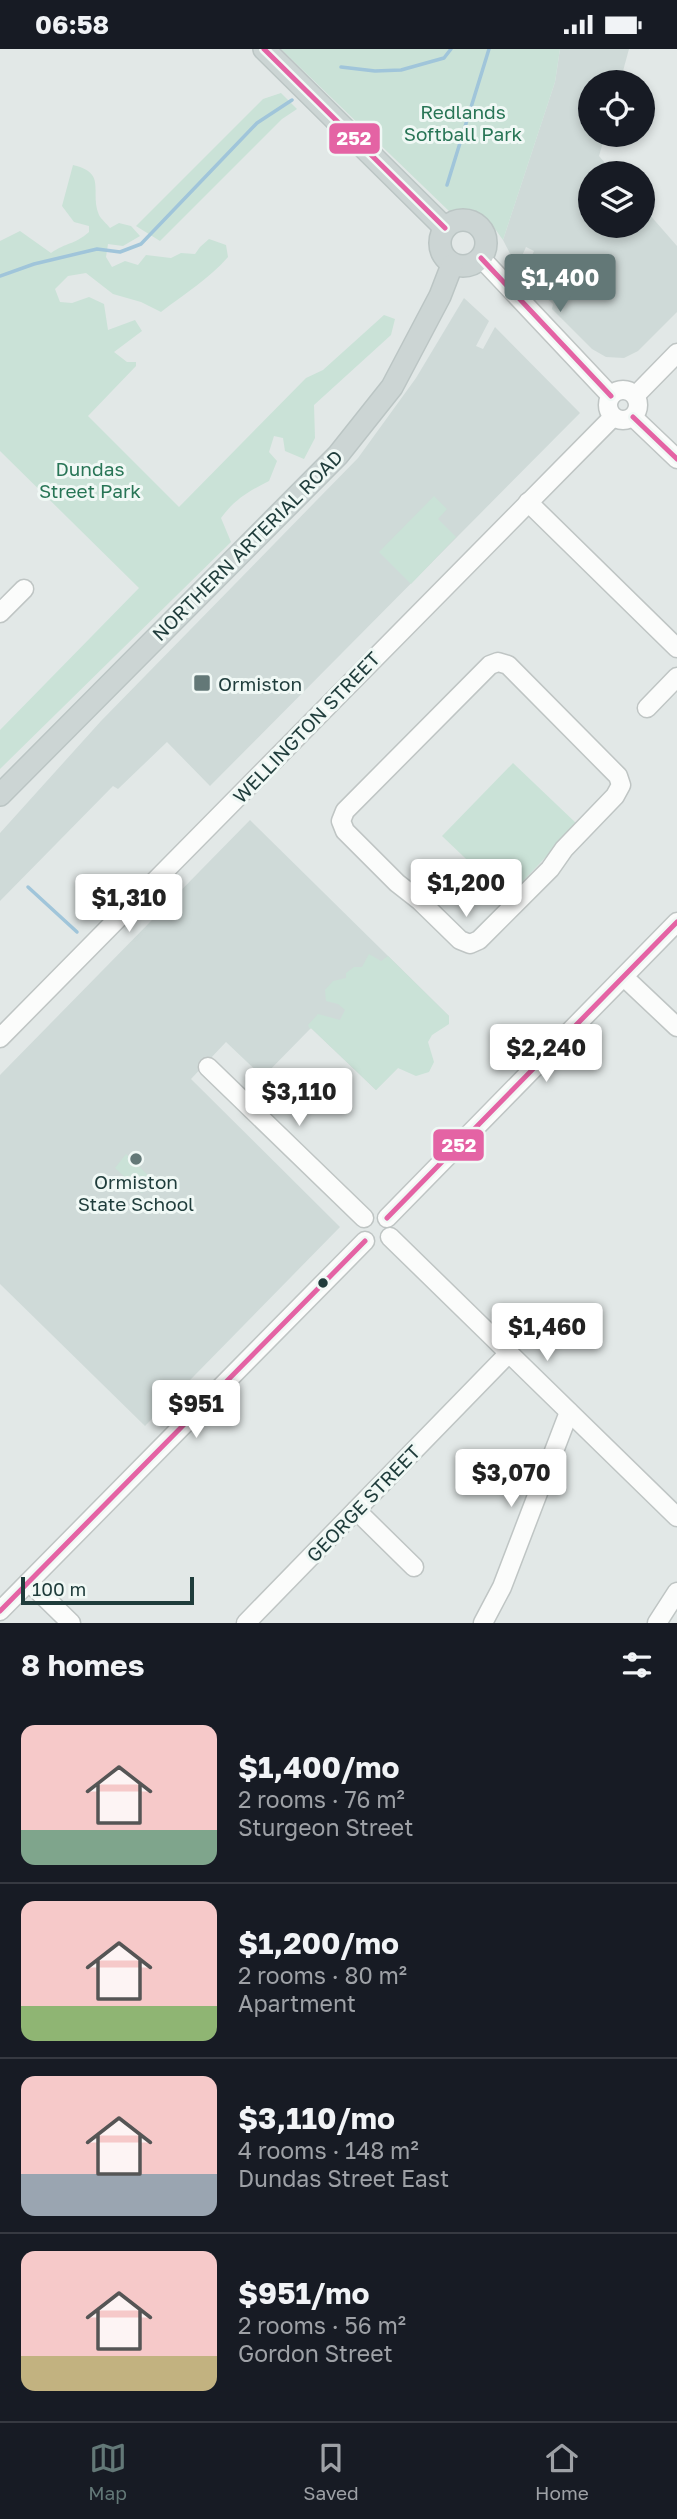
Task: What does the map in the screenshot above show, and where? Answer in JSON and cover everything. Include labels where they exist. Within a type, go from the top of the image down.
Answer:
[{"type":"main road","points":[[264,49],[445,228]]},
{"type":"main road","points":[[461,220],[478,225],[486,241],[481,258],[468,266],[453,264],[442,255],[440,241],[445,228],[461,220]]},
{"type":"main road","name":"NORTHERN ARTERIAL ROAD","points":[[0,795],[338,455],[392,387],[440,296],[453,264]]},
{"type":"street","points":[[481,258],[611,396]]},
{"type":"street","points":[[635,396],[677,353]]},
{"type":"street","points":[[623,390],[635,396],[639,407],[633,417],[623,421],[613,417],[608,407],[611,396],[623,390]]},
{"type":"street","name":"WELLINGTON STREET","points":[[0,1038],[613,417]]},
{"type":"street","points":[[633,417],[677,460]]},
{"type":"street","points":[[528,502],[677,648]]},
{"type":"street","points":[[0,613],[24,589]]},
{"type":"street","points":[[498,662],[508,665],[555,711],[618,776],[621,785],[615,796],[564,849],[550,869],[480,940],[470,944],[460,940],[397,883],[345,831],[341,821],[345,811],[490,666],[498,662]]},
{"type":"street","points":[[647,708],[677,677]]},
{"type":"street","points":[[387,1217],[677,922]]},
{"type":"street","points":[[624,977],[677,1027]]},
{"type":"street","points":[[208,1067],[364,1218]]},
{"type":"street","points":[[365,1241],[360,1227],[364,1218],[373,1213],[387,1217]]},
{"type":"street","points":[[387,1217],[391,1227],[390,1237]]},
{"type":"street","points":[[365,1241],[378,1245],[390,1237]]},
{"type":"street","points":[[390,1237],[677,1517]]},
{"type":"street","points":[[0,1611],[365,1241]]},
{"type":"street","name":"GEORGE STREET","points":[[246,1623],[509,1353]]},
{"type":"street","points":[[483,1623],[502,1587],[569,1412]]},
{"type":"street","points":[[356,1510],[414,1567]]},
{"type":"street","points":[[29,1582],[72,1623]]},
{"type":"street","points":[[657,1623],[677,1592]]},
{"type":"shaded area","points":[[560,49],[629,49],[623,70],[578,70],[578,147],[602,147],[599,156],[603,161],[578,161],[578,238],[655,238],[655,221],[677,246],[677,312],[638,351],[624,358],[606,357],[592,349],[552,309],[553,304],[523,275],[534,251],[526,247],[517,267],[503,240],[555,82]]},
{"type":"shaded area","points":[[464,298],[489,321],[476,346],[483,349],[495,327],[580,413],[210,786],[167,742],[118,789],[113,786],[0,901],[0,833],[101,721],[358,458],[416,378]]},
{"type":"shaded area","name":"Ormiston State School","points":[[250,820],[449,1016],[376,1090],[311,1028],[263,1077],[226,1042],[191,1079],[340,1227],[145,1426],[0,1284],[0,1075]]},
{"type":"green space","name":"Redlands Softball Park","points":[[281,49],[560,49],[555,82],[503,240],[483,216],[470,212],[451,213]]},
{"type":"green space","points":[[281,93],[297,109],[282,119],[160,241],[136,226],[263,99]]},
{"type":"green space","name":"Dundas Street Park","points":[[73,165],[84,169],[94,178],[96,207],[110,228],[119,223],[131,226],[140,236],[123,246],[108,244],[106,257],[112,267],[125,261],[138,265],[146,255],[171,258],[181,253],[195,254],[209,239],[226,245],[228,257],[221,265],[161,312],[141,302],[113,294],[86,273],[68,276],[55,289],[60,302],[72,303],[89,297],[104,304],[108,330],[135,320],[142,331],[114,352],[127,362],[136,362],[136,366],[88,416],[179,507],[306,378],[323,370],[384,315],[395,319],[391,335],[314,405],[315,438],[304,459],[285,451],[283,438],[274,436],[269,452],[277,461],[269,481],[242,497],[221,518],[231,542],[0,769],[0,730],[139,588],[0,451],[0,241],[20,231],[51,253],[89,232],[89,226],[74,222],[62,206]]},
{"type":"green space","points":[[434,496],[447,509],[438,519],[456,537],[411,584],[379,552]]},
{"type":"green space","points":[[513,763],[577,824],[507,898],[442,836]]},
{"type":"green space","points":[[369,954],[381,961],[388,956],[449,1016],[449,1024],[432,1035],[428,1042],[434,1062],[429,1072],[416,1076],[398,1068],[376,1090],[308,1025],[318,1014],[340,1020],[345,1010],[338,1004],[326,1001],[325,990],[333,981],[346,978],[346,973],[354,967],[362,967]]},
{"type":"green space","points":[[126,1154],[151,1178],[142,1193],[115,1168]]},
{"type":"waterway","points":[[341,67],[375,71],[401,70],[444,58],[451,49]]},
{"type":"waterway","points":[[447,185],[489,49]]},
{"type":"waterway","points":[[0,276],[34,264],[97,249],[120,252],[141,244],[257,123],[292,100]]},
{"type":"waterway","points":[[28,887],[77,932]]},
{"type":"transit line","name":"252","points":[[264,49],[445,228]]},
{"type":"transit line","name":"252","points":[[481,258],[611,396]]},
{"type":"transit line","name":"252","points":[[633,417],[677,459]]},
{"type":"transit line","name":"252","points":[[387,1218],[677,922]]},
{"type":"transit line","name":"252","points":[[0,1611],[365,1241]]},
{"type":"place","name":"Ormiston","points":[[202,683]]},
{"type":"place","name":"Ormiston State School","points":[[136,1159]]}]
